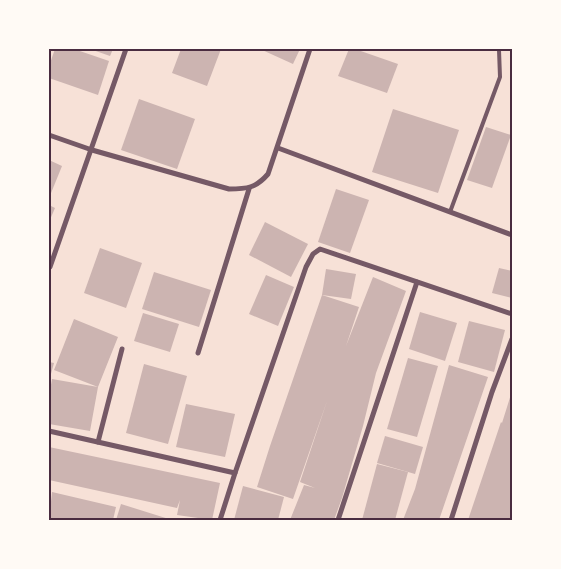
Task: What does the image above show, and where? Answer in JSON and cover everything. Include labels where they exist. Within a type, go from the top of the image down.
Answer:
[{"type":"street","points":[[50,267],[126,49]]},
{"type":"street","points":[[49,135],[92,150],[229,189],[250,189],[260,184],[268,174],[310,49]]},
{"type":"street","points":[[278,148],[512,235]]},
{"type":"street","points":[[198,353],[250,189]]},
{"type":"street","points":[[220,520],[234,473],[306,267],[313,254],[320,249],[512,314]]},
{"type":"street","points":[[338,520],[417,282]]},
{"type":"street","points":[[451,520],[492,392],[512,338]]},
{"type":"street","points":[[98,442],[122,349]]},
{"type":"street","points":[[49,431],[234,473]]},
{"type":"lane","points":[[450,212],[500,77],[499,50]]},
{"type":"building","points":[[55,49],[74,49],[109,61],[98,95],[49,78],[49,66]]},
{"type":"building","points":[[90,49],[113,49],[110,56]]},
{"type":"building","points":[[181,49],[221,49],[207,86],[172,73]]},
{"type":"building","points":[[260,49],[300,49],[293,64]]},
{"type":"building","points":[[349,49],[355,49],[398,64],[387,93],[338,76]]},
{"type":"building","points":[[139,99],[195,119],[177,169],[121,150]]},
{"type":"building","points":[[393,109],[459,130],[438,193],[372,172]]},
{"type":"building","points":[[486,127],[511,135],[492,188],[467,180]]},
{"type":"building","points":[[49,160],[62,166],[49,198]]},
{"type":"building","points":[[336,189],[369,200],[350,253],[318,242]]},
{"type":"building","points":[[49,205],[55,208],[49,222]]},
{"type":"building","points":[[265,222],[308,244],[291,277],[249,255]]},
{"type":"building","points":[[100,248],[142,263],[126,308],[84,293]]},
{"type":"building","points":[[499,268],[512,271],[512,298],[492,293]]},
{"type":"building","points":[[326,269],[356,274],[351,299],[322,295]]},
{"type":"building","points":[[154,272],[211,290],[199,327],[142,309]]},
{"type":"building","points":[[266,275],[294,287],[278,326],[249,314]]},
{"type":"building","points":[[373,277],[406,291],[376,373],[342,498],[334,520],[290,520],[304,485],[315,488],[300,482],[327,401],[293,499],[257,487],[270,446],[322,295],[359,307],[346,346]]},
{"type":"building","points":[[420,312],[457,323],[445,361],[409,349]]},
{"type":"building","points":[[143,313],[179,324],[170,352],[134,341]]},
{"type":"building","points":[[74,319],[118,337],[98,387],[54,370]]},
{"type":"building","points":[[469,321],[505,330],[494,372],[458,362]]},
{"type":"building","points":[[408,358],[438,366],[417,437],[387,429]]},
{"type":"building","points":[[49,362],[54,363],[49,381]]},
{"type":"building","points":[[144,364],[187,376],[168,444],[126,433]]},
{"type":"building","points":[[449,365],[488,377],[439,520],[403,520],[415,489]]},
{"type":"building","points":[[52,379],[98,387],[90,431],[49,424],[49,396]]},
{"type":"building","points":[[512,391],[512,520],[468,520],[502,423]]},
{"type":"building","points":[[186,404],[235,414],[225,457],[176,447]]},
{"type":"building","points":[[385,436],[423,447],[415,474],[377,463]]},
{"type":"building","points":[[49,447],[220,483],[212,520],[177,515],[180,500],[177,508],[49,480]]},
{"type":"building","points":[[377,464],[408,472],[395,520],[362,520]]},
{"type":"building","points":[[243,486],[284,497],[278,520],[234,520]]},
{"type":"building","points":[[52,492],[116,507],[113,520],[49,520]]},
{"type":"building","points":[[121,504],[172,520],[116,520]]}]
